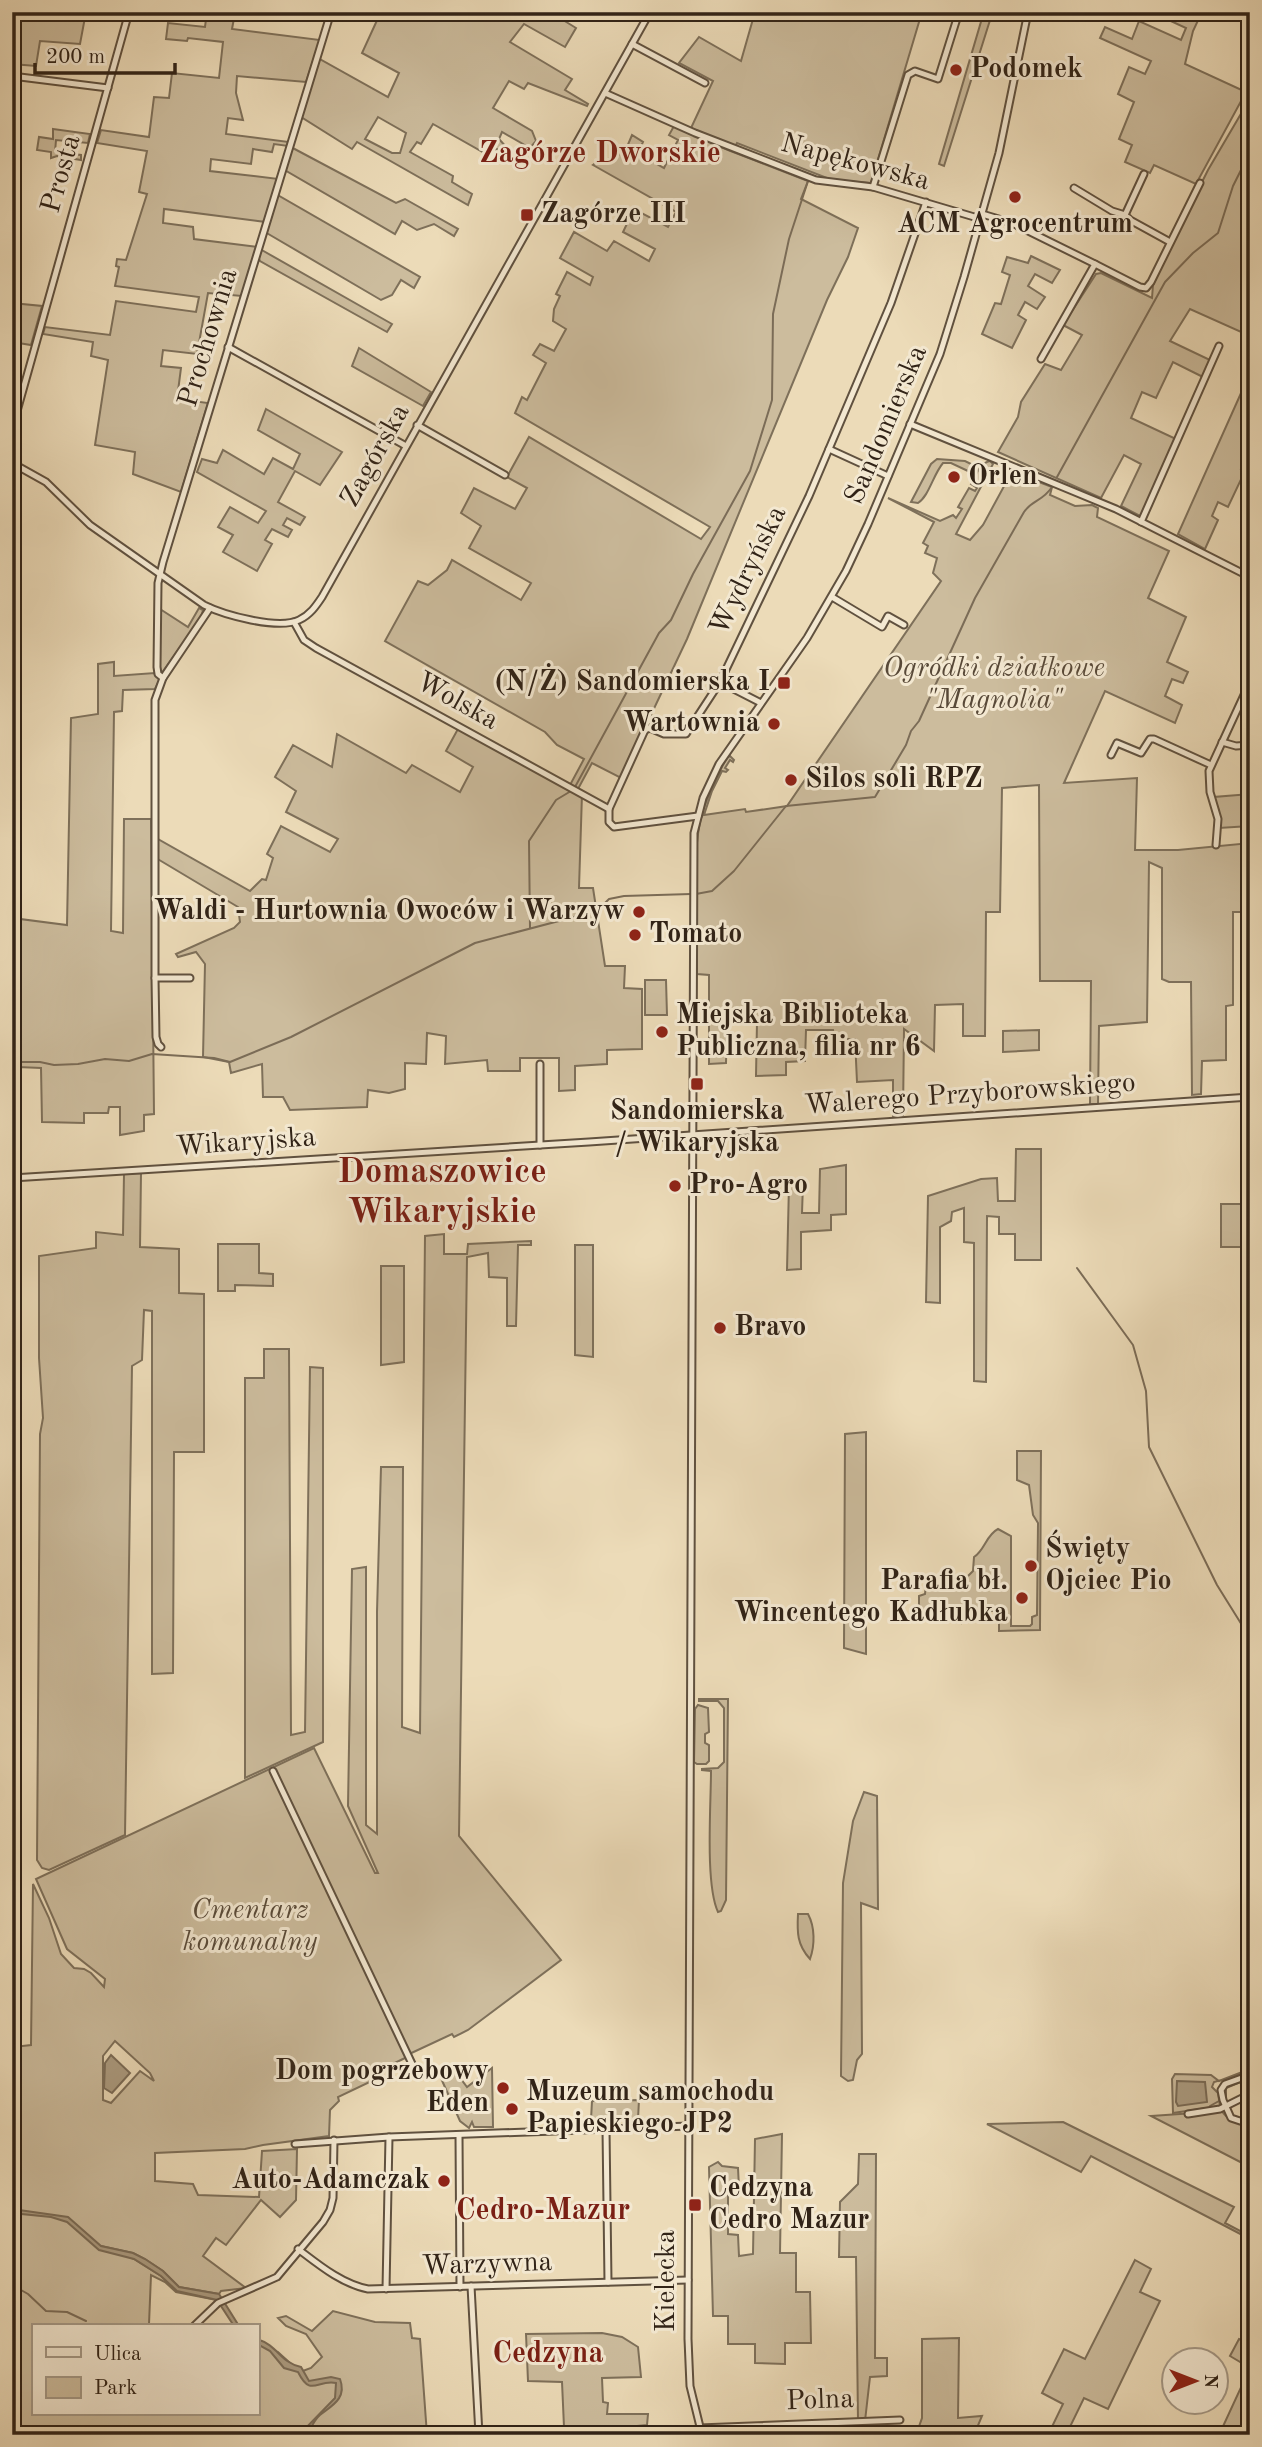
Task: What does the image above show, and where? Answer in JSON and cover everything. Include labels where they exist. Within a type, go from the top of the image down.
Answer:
[{"type":"street","name":"Prosta","points":[[12,429],[129,12]]},
{"type":"street","name":"Prochownia","points":[[163,678],[158,674],[157,667],[160,575],[331,12]]},
{"type":"street","name":"Zagórska","points":[[294,622],[309,614],[318,602],[650,12]]},
{"type":"street","points":[[873,187],[908,75],[915,71],[939,79],[959,12]]},
{"type":"street","name":"Sandomierska","points":[[692,1135],[692,851],[698,816],[719,764],[807,638],[832,597],[862,538],[910,424],[950,325],[981,217],[1003,136],[1028,12]]},
{"type":"street","points":[[632,44],[705,83]]},
{"type":"street","points":[[12,76],[108,88]]},
{"type":"street","name":"Napękowska","points":[[605,93],[695,133],[816,180],[873,187],[1012,223],[1140,287],[1146,288],[1170,242]]},
{"type":"street","points":[[1125,215],[1144,174]]},
{"type":"street","points":[[1074,188],[1170,242],[1200,183]]},
{"type":"street","name":"Wydryńska","points":[[609,809],[645,730],[650,728],[664,734],[686,734],[720,682],[829,449],[891,303],[926,202]]},
{"type":"street","points":[[1041,359],[1095,264]]},
{"type":"street","points":[[1141,522],[1219,346]]},
{"type":"street","points":[[228,347],[406,446]]},
{"type":"street","points":[[910,424],[1141,522],[1250,578]]},
{"type":"street","points":[[417,425],[505,475]]},
{"type":"street","points":[[829,449],[888,476]]},
{"type":"street","points":[[12,463],[47,482],[90,525],[210,608],[274,623],[294,622]]},
{"type":"street","points":[[832,597],[882,627],[888,616],[904,625]]},
{"type":"street","name":"Prochownia","points":[[161,1047],[156,1037],[155,707],[163,678],[210,608]]},
{"type":"street","name":"Wolska","points":[[294,622],[304,640],[316,648],[609,809]]},
{"type":"street","points":[[720,682],[761,703]]},
{"type":"street","points":[[1216,845],[1218,819],[1208,782],[1210,767],[1250,682]]},
{"type":"street","points":[[1111,755],[1117,743],[1142,752],[1150,739],[1154,739],[1210,767]]},
{"type":"street","points":[[1222,742],[1236,747],[1250,746]]},
{"type":"street","points":[[609,809],[609,822],[614,827],[698,816]]},
{"type":"street","points":[[155,978],[190,978]]},
{"type":"street","points":[[540,1064],[540,1145]]},
{"type":"street","name":"Walerego Przyborowskiego","points":[[692,1135],[1250,1097]]},
{"type":"street","name":"Wikaryjska","points":[[12,1178],[692,1135]]},
{"type":"street","name":"Kielecka","points":[[692,1135],[688,2368],[691,2395],[701,2431]]},
{"type":"street","points":[[272,1771],[414,2068]]},
{"type":"street","points":[[1250,2074],[1223,2087],[1221,2094],[1230,2116],[1236,2121],[1250,2118]]},
{"type":"street","points":[[1188,2114],[1213,2112],[1250,2094]]},
{"type":"street","points":[[295,2144],[389,2137],[688,2126]]},
{"type":"street","points":[[607,2129],[608,2282]]},
{"type":"street","points":[[459,2135],[460,2287]]},
{"type":"street","points":[[386,2289],[389,2137]]},
{"type":"street","points":[[196,2324],[218,2303],[276,2277],[323,2222],[333,2198],[334,2140]]},
{"type":"street","name":"Warzywna","points":[[298,2249],[333,2274],[368,2289],[688,2280]]},
{"type":"street","points":[[471,2286],[479,2435]]},
{"type":"street","name":"Polna","points":[[701,2431],[900,2420]]},
{"type":"green space","points":[[12,12],[86,12],[80,44],[40,41],[36,66],[12,64]]},
{"type":"green space","points":[[207,12],[264,12],[263,16],[235,13],[232,29],[320,40],[306,82],[237,76],[236,93],[243,120],[228,118],[226,134],[289,142],[288,146],[274,144],[272,152],[253,149],[251,164],[211,159],[210,171],[279,179],[276,194],[420,277],[414,288],[401,280],[392,295],[381,300],[265,232],[265,222],[164,209],[163,223],[193,227],[194,239],[258,247],[242,296],[208,293],[197,354],[163,350],[161,366],[181,368],[177,399],[208,403],[181,492],[133,474],[135,452],[95,445],[108,360],[91,356],[93,342],[43,334],[45,327],[110,335],[116,301],[196,312],[199,297],[115,286],[119,267],[116,266],[117,259],[126,260],[147,194],[139,192],[147,151],[97,143],[101,130],[149,137],[154,97],[169,98],[172,73],[219,78],[223,42],[188,38],[187,41],[166,39],[168,23],[205,27]]},
{"type":"green space","points":[[373,12],[550,12],[576,28],[565,47],[524,24],[510,42],[572,79],[565,90],[588,104],[587,106],[528,83],[524,89],[509,81],[493,108],[532,131],[536,141],[530,148],[502,132],[499,139],[507,148],[507,156],[497,149],[488,155],[433,124],[421,144],[417,142],[410,152],[453,176],[452,182],[472,194],[468,205],[357,142],[352,149],[298,115],[316,57],[388,97],[399,73],[362,53],[379,16]],"holes":[[[378,117],[406,133],[400,153],[392,153],[365,139]]]},
{"type":"green space","points":[[755,12],[922,12],[871,183],[832,180],[737,143],[735,147],[691,128],[713,81],[679,63],[699,37],[741,61]]},
{"type":"green space","points":[[1164,12],[1213,12],[1210,17],[1201,14],[1193,31],[1185,64],[1246,92],[1196,184],[1154,165],[1150,173],[1125,162],[1132,145],[1119,139],[1134,102],[1118,94],[1129,67],[1145,74],[1151,61],[1100,38],[1105,27],[1132,39],[1139,21],[1181,40],[1186,28],[1162,17]]},
{"type":"green space","points":[[983,15],[991,17],[944,166],[939,164]]},
{"type":"green space","points":[[1250,94],[1250,336],[1190,309],[1170,341],[1210,360],[1203,377],[1173,362],[1156,398],[1142,392],[1131,418],[1176,439],[1142,517],[1121,506],[1141,464],[1124,455],[1101,498],[998,452],[1018,417],[1021,402],[1045,364],[1061,370],[1082,335],[1063,325],[1096,274],[1101,273],[1152,298],[1153,285],[1172,242]]},
{"type":"green space","points":[[674,126],[808,181],[801,199],[858,228],[687,639],[621,778],[592,763],[578,789],[570,785],[584,759],[557,745],[545,732],[385,641],[418,581],[428,585],[447,570],[452,560],[521,600],[531,583],[469,548],[481,526],[461,513],[474,488],[515,509],[527,488],[507,477],[529,437],[701,539],[710,527],[515,413],[522,397],[527,400],[546,363],[533,355],[540,344],[554,351],[566,329],[553,321],[554,309],[560,296],[556,294],[567,272],[590,285],[593,277],[560,258],[574,232],[607,251],[614,241],[649,261],[655,249],[623,232],[634,209],[668,227],[676,212],[593,165],[600,160],[607,163],[612,153],[618,156],[625,146],[627,147],[632,135],[643,142],[638,153],[664,168],[678,140],[669,135]]},
{"type":"green space","points":[[53,129],[90,134],[88,143],[56,140],[55,152],[81,155],[81,160],[57,156],[51,158],[51,152],[37,150],[39,137],[53,139]]},
{"type":"green space","points":[[289,146],[396,203],[405,199],[458,229],[454,236],[434,224],[417,230],[402,221],[395,234],[283,169]]},
{"type":"green space","points":[[260,249],[392,324],[387,332],[260,261]]},
{"type":"green space","points":[[1031,256],[1060,270],[1052,283],[1035,274],[1028,286],[1045,297],[1037,309],[1025,302],[1018,315],[1026,320],[1012,348],[982,334],[995,303],[1001,304],[1010,275],[1002,272],[1007,257],[1028,263]]},
{"type":"green space","points":[[12,303],[42,306],[31,345],[12,342]]},
{"type":"green space","points":[[359,348],[431,392],[423,406],[352,366]]},
{"type":"green space","points":[[1250,373],[1250,459],[1246,458],[1241,469],[1245,471],[1228,507],[1218,502],[1212,516],[1218,520],[1205,549],[1178,534]]},
{"type":"green space","points":[[266,409],[342,452],[320,485],[295,471],[278,502],[305,517],[300,525],[287,518],[283,525],[292,530],[288,537],[272,529],[265,540],[272,544],[257,571],[223,552],[233,535],[218,527],[230,507],[258,523],[266,511],[197,472],[202,459],[217,463],[223,450],[264,474],[273,458],[293,469],[300,454],[258,430]]},
{"type":"green space","points":[[937,459],[965,461],[975,466],[968,471],[951,463],[943,463],[922,500],[918,503],[911,502],[931,464]]},
{"type":"green space","name":"Ogródki działkowe \"Magnolia\"","points":[[990,461],[993,464],[956,534],[970,540],[983,525],[1009,477],[1022,483],[1026,477],[1052,487],[1050,495],[1075,506],[1092,505],[1098,508],[1097,517],[1169,551],[1148,598],[1186,617],[1167,662],[1188,672],[1183,683],[1172,679],[1165,696],[1182,705],[1175,723],[1105,691],[1064,783],[1137,778],[1135,850],[1178,850],[1250,843],[1250,915],[1233,912],[1233,1005],[1226,1006],[1226,1060],[1202,1061],[1201,1094],[1192,1095],[1191,982],[1169,982],[1162,979],[1162,868],[1149,862],[1147,1022],[1099,1026],[1098,1104],[1090,1104],[1091,981],[1040,981],[1039,785],[1002,788],[1000,912],[986,912],[985,1036],[963,1036],[963,1004],[935,1005],[934,1051],[904,1029],[903,1115],[893,1116],[893,1080],[857,1082],[855,1039],[834,1039],[833,1030],[806,1030],[805,1061],[786,1062],[786,1075],[756,1076],[757,1022],[727,1022],[726,1063],[709,1064],[709,975],[697,974],[695,877],[700,822],[715,781],[730,756],[734,760],[730,760],[725,768],[728,770],[726,772],[722,771],[704,815],[787,806],[941,581],[933,573],[937,558],[925,553],[928,546],[923,543],[934,522],[888,498],[940,521],[953,515],[956,518],[962,509],[958,507],[969,488],[975,491],[977,488],[971,484],[978,470]]},
{"type":"green space","points":[[199,608],[203,610],[201,618],[161,674],[160,609],[188,627]]},
{"type":"green space","points":[[114,662],[114,676],[155,673],[160,679],[155,689],[123,690],[122,711],[114,712],[111,931],[123,933],[124,819],[151,819],[154,1114],[144,1115],[144,1131],[120,1135],[120,1107],[109,1107],[108,1113],[84,1113],[84,1123],[42,1122],[41,1068],[18,1067],[17,1100],[12,1100],[12,918],[67,925],[71,718],[98,714],[98,664]]},
{"type":"green space","points":[[459,727],[582,794],[579,888],[593,888],[605,966],[625,966],[624,988],[642,989],[642,1049],[607,1050],[607,1064],[575,1066],[575,1090],[559,1091],[559,1058],[520,1058],[520,1071],[488,1071],[487,1060],[445,1064],[446,1036],[427,1033],[426,1064],[405,1063],[405,1089],[389,1093],[368,1090],[367,1107],[290,1110],[283,1097],[263,1097],[262,1064],[231,1073],[229,1062],[203,1057],[205,964],[196,952],[178,957],[176,954],[234,928],[240,922],[238,907],[156,858],[156,838],[250,891],[262,879],[266,880],[273,858],[267,854],[281,826],[330,852],[338,839],[286,812],[296,791],[275,777],[293,745],[332,767],[337,734],[406,773],[412,765],[460,792],[473,767],[446,751]]},
{"type":"green space","points":[[1250,794],[1250,826],[1219,828],[1219,811],[1214,797]]},
{"type":"green space","points":[[645,980],[666,980],[667,1015],[645,1015]]},
{"type":"green space","points":[[1039,1030],[1039,1050],[1003,1052],[1003,1031]]},
{"type":"green space","points":[[1016,1149],[1041,1149],[1041,1260],[1015,1260],[1015,1234],[999,1234],[999,1217],[987,1216],[986,1382],[974,1381],[974,1243],[964,1242],[964,1208],[952,1212],[951,1221],[940,1227],[940,1303],[926,1302],[928,1196],[981,1179],[997,1178],[998,1201],[1015,1201]]},
{"type":"green space","points":[[846,1165],[846,1214],[831,1215],[831,1230],[801,1232],[801,1269],[787,1270],[789,1184],[803,1184],[802,1213],[819,1213],[820,1169]]},
{"type":"green space","points":[[141,1173],[140,1247],[179,1249],[179,1293],[204,1294],[204,1452],[174,1452],[173,1673],[152,1674],[152,1311],[144,1310],[142,1360],[132,1366],[125,1835],[49,1870],[42,1868],[37,1860],[40,1434],[43,1418],[39,1358],[39,1256],[96,1248],[96,1232],[123,1235],[124,1174]]},
{"type":"green space","points":[[1221,1204],[1242,1204],[1243,1247],[1221,1247]]},
{"type":"green space","name":"Cmentarz komunalny","points":[[444,1234],[444,1254],[467,1254],[468,1244],[531,1241],[531,1245],[518,1245],[516,1326],[507,1326],[507,1278],[489,1277],[488,1253],[467,1257],[459,1836],[561,1960],[468,2030],[454,2037],[452,2034],[405,2056],[374,2073],[376,2079],[338,2097],[339,2101],[330,2110],[329,2136],[245,2149],[155,2153],[155,2181],[193,2184],[198,2195],[259,2197],[262,2151],[297,2149],[296,2200],[280,2217],[261,2200],[226,2245],[216,2238],[203,2256],[246,2288],[221,2291],[219,2294],[179,2287],[163,2271],[145,2259],[133,2253],[101,2246],[134,2259],[161,2276],[177,2291],[217,2300],[176,2292],[151,2275],[149,2324],[32,2324],[32,2416],[259,2416],[259,2345],[278,2352],[300,2372],[311,2368],[322,2357],[306,2334],[286,2326],[278,2318],[286,2316],[312,2331],[333,2311],[375,2322],[410,2323],[412,2338],[420,2339],[427,2435],[12,2435],[12,1846],[17,1884],[14,1919],[14,2047],[31,2045],[33,1884],[49,1918],[61,1954],[74,1968],[91,1973],[104,1987],[105,1979],[67,1949],[36,1879],[314,1748],[375,1873],[378,1873],[348,1806],[352,1569],[366,1567],[366,1825],[377,1834],[377,1612],[381,1467],[403,1467],[402,1727],[420,1733],[425,1236]],"holes":[[[115,2041],[150,2073],[154,2081],[140,2071],[111,2103],[103,2100],[103,2056]]]},
{"type":"green space","points":[[218,1244],[259,1244],[259,1273],[273,1274],[273,1286],[235,1285],[235,1291],[218,1291]]},
{"type":"green space","points":[[575,1245],[593,1245],[593,1357],[575,1355]]},
{"type":"green space","points":[[381,1266],[404,1266],[404,1362],[381,1365]]},
{"type":"green space","points":[[264,1349],[289,1349],[291,1735],[305,1732],[310,1367],[323,1368],[323,1742],[245,1778],[245,1378],[264,1378]]},
{"type":"green space","points":[[866,1432],[866,1654],[844,1648],[845,1434]]},
{"type":"green space","points":[[1017,1451],[1041,1451],[1040,1630],[999,1631],[999,1611],[973,1611],[973,1607],[962,1608],[961,1623],[939,1619],[937,1614],[925,1612],[919,1605],[919,1596],[925,1594],[926,1584],[939,1581],[949,1590],[951,1584],[962,1582],[973,1571],[974,1557],[998,1529],[1011,1536],[1011,1626],[1032,1624],[1032,1617],[1037,1615],[1038,1523],[1033,1515],[1029,1485],[1017,1480]]},
{"type":"green space","points":[[699,1699],[728,1699],[726,1900],[718,1912],[711,1883],[710,1864],[711,1771],[702,1769],[718,1768],[724,1762],[724,1708],[718,1701]]},
{"type":"green space","points":[[698,1705],[708,1708],[709,1732],[705,1734],[705,1743],[709,1745],[709,1761],[706,1764],[694,1762],[695,1709]]},
{"type":"green space","points":[[864,1792],[877,1796],[878,1909],[861,1903],[862,2054],[857,2060],[853,2080],[848,2081],[841,2076],[843,1883],[853,1821]]},
{"type":"green space","points":[[798,1914],[808,1914],[812,1925],[813,1948],[810,1959],[802,1949],[799,1938]]},
{"type":"green space","points":[[452,2067],[467,2087],[492,2068],[493,2127],[474,2127],[472,2122],[469,2128],[460,2121],[440,2076]]},
{"type":"green space","points":[[1250,2069],[1250,2072],[1223,2080]]},
{"type":"green space","points":[[1175,2074],[1211,2075],[1219,2081],[1214,2082],[1212,2087],[1218,2093],[1220,2106],[1173,2113],[1172,2079]]},
{"type":"green space","points":[[639,2100],[638,2119],[591,2120],[592,2101]]},
{"type":"green space","points":[[1220,2109],[1233,2121],[1250,2121],[1250,2167],[1151,2116],[1209,2112]]},
{"type":"green space","points":[[1063,2122],[1234,2207],[1225,2223],[1250,2236],[1250,2239],[1091,2156],[1081,2172],[987,2124]]},
{"type":"green space","points":[[782,2134],[780,2253],[796,2253],[796,2292],[810,2292],[811,2343],[785,2343],[785,2364],[755,2363],[755,2344],[728,2344],[728,2316],[713,2316],[709,2167],[718,2162],[722,2166],[738,2168],[739,2188],[734,2196],[728,2194],[728,2234],[738,2235],[739,2256],[753,2254],[755,2139]]},
{"type":"green space","points":[[859,2154],[876,2154],[875,2358],[887,2358],[887,2376],[870,2377],[865,2421],[858,2421],[856,2257],[839,2257],[840,2202],[858,2184]]},
{"type":"green space","points":[[1135,2260],[1151,2269],[1140,2292],[1160,2301],[1108,2409],[1084,2398],[1066,2435],[1048,2435],[1063,2404],[1042,2393],[1064,2349],[1085,2359]]},
{"type":"green space","points":[[602,2333],[622,2337],[638,2347],[641,2377],[602,2378],[603,2402],[608,2403],[607,2414],[648,2414],[647,2425],[618,2428],[617,2435],[521,2435],[521,2428],[564,2427],[562,2382],[528,2381],[526,2334]]},
{"type":"green space","points":[[959,2338],[958,2418],[982,2416],[974,2435],[916,2435],[922,2418],[922,2339]]},
{"type":"green space","points":[[1239,2339],[1250,2344],[1250,2368],[1230,2356]]},
{"type":"green space","points":[[1250,2368],[1250,2435],[1219,2435]]},
{"type":"shaded area","points":[[111,2055],[130,2073],[112,2093],[104,2088],[105,2063]]},
{"type":"shaded area","points":[[1177,2081],[1205,2082],[1207,2102],[1178,2106]]},
{"type":"shaded area","points":[[12,2209],[68,2217],[101,2246],[133,2253],[145,2259],[163,2271],[179,2287],[219,2294],[238,2324],[233,2324],[217,2300],[177,2291],[161,2276],[134,2259],[99,2250],[67,2222],[51,2217],[12,2213]]},
{"type":"shaded area","points":[[259,2340],[288,2362],[301,2367],[309,2381],[331,2377],[340,2379],[340,2396],[318,2417],[307,2435],[299,2435],[335,2398],[336,2383],[311,2386],[298,2372],[284,2368],[270,2351],[259,2345]]},
{"type":"waterway","points":[[1057,477],[1165,282],[1193,253],[1218,233],[1233,186],[1245,162],[1250,158]]},
{"type":"waterway","points":[[575,787],[659,633],[671,620],[693,574],[750,471],[772,400],[773,314],[789,239],[808,181]]},
{"type":"waterway","points":[[696,894],[712,891],[734,871],[786,806],[875,797],[919,721],[975,598],[1024,512],[1052,487]]},
{"type":"waterway","points":[[530,928],[529,841],[556,800],[571,791]]},
{"type":"waterway","points":[[12,1062],[78,1064],[105,1059],[129,1061],[152,1054],[214,1058],[230,1062],[291,1037],[475,943],[597,911],[609,899],[691,894]]},
{"type":"waterway","points":[[1077,1268],[1133,1345],[1146,1391],[1149,1447],[1217,1585],[1250,1638]]},
{"type":"waterway","points":[[1226,2097],[1226,2088],[1250,2078]]},
{"type":"waterway","points":[[1210,2106],[1219,2101]]},
{"type":"waterway","points":[[12,2274],[21,2290],[46,2311],[67,2312],[86,2321]]},
{"type":"place","name":"Podomek","points":[[956,70]]},
{"type":"place","name":"ACM Agrocentrum","points":[[1015,197]]},
{"type":"place","name":"Zagórze III","points":[[527,215]]},
{"type":"place","name":"Orlen","points":[[954,477]]},
{"type":"place","name":"(N/Ż) Sandomierska I","points":[[784,683]]},
{"type":"place","name":"Wartownia","points":[[774,724]]},
{"type":"place","name":"Silos soli RPZ","points":[[791,780]]},
{"type":"place","name":"Waldi - Hurtownia Owoców i Warzyw","points":[[639,912]]},
{"type":"place","name":"Tomato","points":[[635,935]]},
{"type":"place","name":"Miejska Biblioteka Publiczna, filia nr 6","points":[[662,1032]]},
{"type":"place","name":"Sandomierska / Wikaryjska","points":[[697,1084]]},
{"type":"place","name":"Pro-Agro","points":[[675,1186]]},
{"type":"place","name":"Bravo","points":[[720,1328]]},
{"type":"place","name":"Święty Ojciec Pio","points":[[1031,1566]]},
{"type":"place","name":"Parafia bł. Wincentego Kadłubka","points":[[1022,1598]]},
{"type":"place","name":"Dom pogrzebowy Eden","points":[[503,2088]]},
{"type":"place","name":"Muzeum samochodu Papieskiego JP2","points":[[512,2109]]},
{"type":"place","name":"Auto-Adamczak","points":[[444,2181]]},
{"type":"place","name":"Cedzyna Cedro Mazur","points":[[695,2205]]},
{"type":"district","name":"Zagórze Dworskie","points":[[600,154]]},
{"type":"district","name":"Domaszowice Wikaryjskie","points":[[442,1192]]},
{"type":"district","name":"Cedro-Mazur","points":[[543,2211]]},
{"type":"district","name":"Cedzyna","points":[[548,2354]]}]
